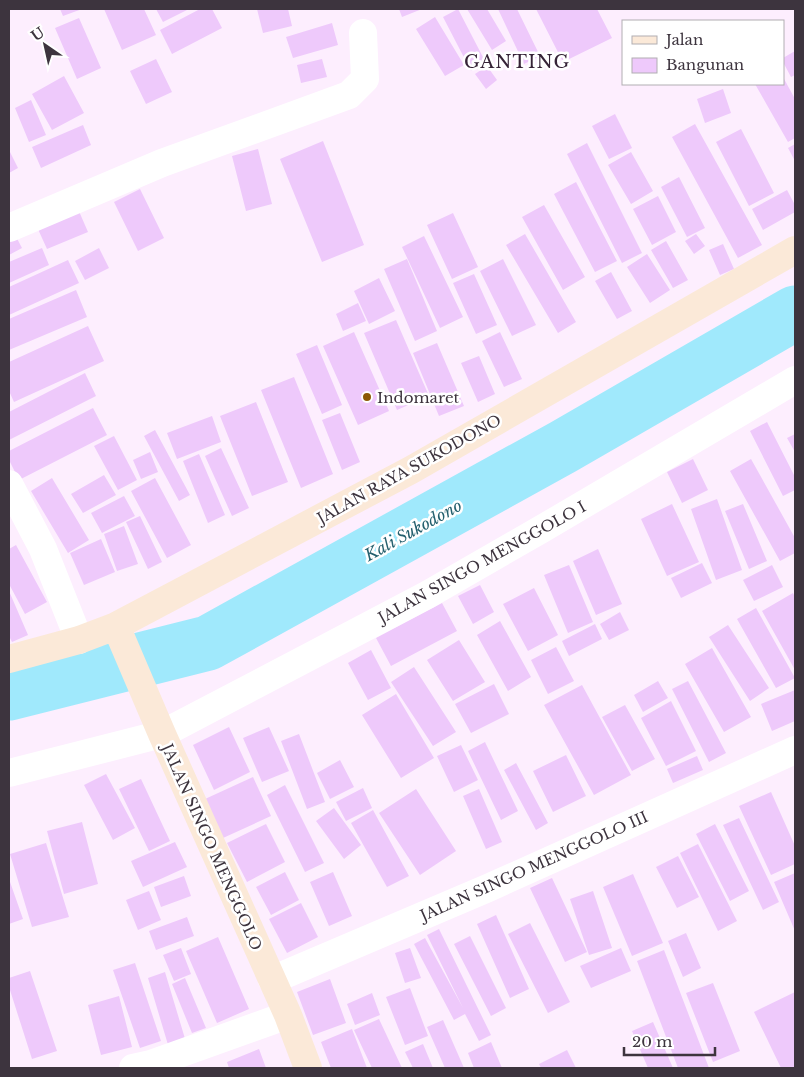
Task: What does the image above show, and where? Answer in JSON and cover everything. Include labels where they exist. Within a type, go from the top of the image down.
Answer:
[{"type":"main road","name":"JALAN RAYA SUKODONO","points":[[9,659],[118,631],[411,470],[795,250]]},
{"type":"main road","name":"JALAN SINGO MENGGOLO","points":[[118,631],[288,1015],[308,1068]]},
{"type":"street","points":[[9,228],[162,163],[349,95],[365,79],[363,32]]},
{"type":"street","name":"JALAN SINGO MENGGOLO I","points":[[9,773],[158,724],[427,595],[795,380]]},
{"type":"street","points":[[9,484],[43,549],[79,640]]},
{"type":"street","name":"JALAN SINGO MENGGOLO III","points":[[272,980],[488,888],[795,750]]},
{"type":"street","points":[[133,1068],[151,1064],[288,1015]]},
{"type":"building","points":[[60,9],[82,9],[63,16]]},
{"type":"building","points":[[104,9],[144,9],[156,35],[122,50]]},
{"type":"building","points":[[156,9],[189,9],[163,22]]},
{"type":"building","points":[[200,9],[212,9],[222,28],[172,54],[160,30]]},
{"type":"building","points":[[257,9],[288,9],[292,26],[263,33]]},
{"type":"building","points":[[399,9],[422,9],[402,17]]},
{"type":"building","points":[[458,9],[486,63],[471,71],[443,17]]},
{"type":"building","points":[[467,9],[487,9],[506,41],[492,50]]},
{"type":"building","points":[[498,9],[517,9],[540,56],[524,64]]},
{"type":"building","points":[[536,9],[597,9],[612,38],[563,62]]},
{"type":"building","points":[[435,17],[464,65],[445,76],[416,29]]},
{"type":"building","points":[[79,18],[101,68],[77,79],[55,28]]},
{"type":"building","points":[[332,23],[338,45],[293,58],[286,37]]},
{"type":"building","points":[[795,51],[795,75],[791,77],[784,64],[784,57]]},
{"type":"building","points":[[156,59],[172,92],[146,104],[130,71]]},
{"type":"building","points":[[322,59],[327,77],[301,83],[297,65]]},
{"type":"building","points":[[487,66],[497,80],[486,89],[475,74]]},
{"type":"building","points":[[64,76],[84,113],[52,130],[32,94]]},
{"type":"building","points":[[784,79],[795,99],[795,138],[788,142],[756,85],[784,85]]},
{"type":"building","points":[[723,89],[731,113],[705,123],[697,99]]},
{"type":"building","points":[[31,100],[46,135],[29,142],[15,108]]},
{"type":"building","points":[[615,114],[632,148],[609,159],[592,126]]},
{"type":"building","points":[[695,124],[762,245],[738,258],[672,137]]},
{"type":"building","points":[[83,125],[91,145],[41,168],[32,147]]},
{"type":"building","points":[[741,129],[774,193],[749,206],[716,142]]},
{"type":"building","points":[[323,141],[364,245],[322,262],[280,159]]},
{"type":"building","points":[[587,143],[642,253],[622,263],[567,154]]},
{"type":"building","points":[[795,144],[795,161],[788,148]]},
{"type":"building","points":[[258,149],[272,204],[246,211],[232,156]]},
{"type":"building","points":[[9,150],[18,168],[9,173]]},
{"type":"building","points":[[631,152],[653,191],[631,204],[608,165]]},
{"type":"building","points":[[679,177],[705,228],[687,237],[661,187]]},
{"type":"building","points":[[576,182],[617,261],[595,272],[554,194]]},
{"type":"building","points":[[140,189],[164,238],[138,251],[114,202]]},
{"type":"building","points":[[787,190],[795,205],[795,212],[763,230],[752,209]]},
{"type":"building","points":[[658,196],[676,232],[652,245],[633,209]]},
{"type":"building","points":[[544,205],[585,277],[563,290],[522,217]]},
{"type":"building","points":[[78,209],[88,232],[47,249],[37,227]]},
{"type":"building","points":[[453,213],[478,267],[452,279],[427,225]]},
{"type":"building","points":[[12,229],[22,248],[9,255],[9,231]]},
{"type":"building","points":[[525,234],[576,322],[558,333],[506,245]]},
{"type":"building","points":[[696,234],[705,246],[694,254],[685,241]]},
{"type":"building","points":[[424,236],[463,317],[440,328],[402,247]]},
{"type":"building","points":[[666,241],[688,280],[673,288],[651,250]]},
{"type":"building","points":[[723,244],[734,269],[720,275],[709,250]]},
{"type":"building","points":[[42,248],[49,265],[9,283],[9,262]]},
{"type":"building","points":[[99,248],[109,268],[85,280],[75,261]]},
{"type":"building","points":[[647,254],[670,290],[650,303],[627,267]]},
{"type":"building","points":[[407,259],[437,331],[415,341],[384,269]]},
{"type":"building","points":[[503,259],[536,325],[512,336],[480,271]]},
{"type":"building","points":[[68,260],[79,283],[9,315],[9,287]]},
{"type":"building","points":[[611,272],[632,311],[617,319],[595,281]]},
{"type":"building","points":[[474,274],[497,325],[476,334],[453,283]]},
{"type":"building","points":[[379,278],[395,311],[369,324],[354,291]]},
{"type":"building","points":[[76,290],[87,317],[9,350],[9,319]]},
{"type":"building","points":[[358,303],[366,321],[343,331],[336,314]]},
{"type":"building","points":[[396,320],[429,396],[397,410],[364,333]]},
{"type":"building","points":[[88,326],[104,361],[14,402],[9,391],[9,362]]},
{"type":"building","points":[[354,332],[389,411],[358,425],[323,346]]},
{"type":"building","points":[[500,332],[522,379],[504,387],[482,341]]},
{"type":"building","points":[[437,343],[464,406],[439,416],[413,353]]},
{"type":"building","points":[[317,345],[342,405],[322,414],[296,354]]},
{"type":"building","points":[[479,356],[495,394],[478,402],[461,363]]},
{"type":"building","points":[[85,373],[96,396],[9,440],[9,412]]},
{"type":"building","points":[[294,377],[333,474],[301,488],[261,390]]},
{"type":"building","points":[[256,402],[288,482],[252,496],[220,416]]},
{"type":"building","points":[[93,408],[107,435],[19,480],[9,460],[9,451]]},
{"type":"building","points":[[340,413],[360,462],[342,470],[322,420]]},
{"type":"building","points":[[212,416],[221,442],[177,459],[167,433]]},
{"type":"building","points":[[767,422],[795,477],[795,490],[783,496],[750,431]]},
{"type":"building","points":[[155,430],[190,495],[179,501],[144,436]]},
{"type":"building","points":[[795,434],[795,452],[787,438]]},
{"type":"building","points":[[114,436],[137,480],[118,490],[94,446]]},
{"type":"building","points":[[221,448],[249,508],[232,516],[205,456]]},
{"type":"building","points":[[150,452],[158,472],[141,479],[133,460]]},
{"type":"building","points":[[199,454],[225,515],[208,523],[183,461]]},
{"type":"building","points":[[693,459],[708,490],[682,503],[667,472]]},
{"type":"building","points":[[751,459],[795,538],[795,553],[780,561],[730,471]]},
{"type":"building","points":[[104,475],[116,495],[83,513],[71,494]]},
{"type":"building","points":[[52,478],[89,540],[68,553],[31,491]]},
{"type":"building","points":[[155,478],[191,545],[167,558],[131,491]]},
{"type":"building","points":[[124,496],[135,516],[102,533],[91,513]]},
{"type":"building","points":[[717,499],[742,570],[716,580],[691,509]]},
{"type":"building","points":[[672,504],[699,562],[667,576],[641,519]]},
{"type":"building","points":[[743,504],[767,561],[749,569],[725,511]]},
{"type":"building","points":[[140,516],[162,562],[148,569],[126,522]]},
{"type":"building","points":[[124,526],[138,564],[117,571],[104,534]]},
{"type":"building","points":[[101,539],[115,572],[84,585],[70,553]]},
{"type":"building","points":[[16,545],[47,602],[25,614],[9,584],[9,549]]},
{"type":"building","points":[[598,549],[622,604],[596,615],[573,561]]},
{"type":"building","points":[[702,563],[712,583],[681,598],[671,578]]},
{"type":"building","points":[[569,565],[593,622],[568,633],[544,575]]},
{"type":"building","points":[[772,565],[783,587],[754,601],[743,580]]},
{"type":"building","points":[[480,585],[494,612],[473,624],[458,596]]},
{"type":"building","points":[[534,588],[558,635],[528,651],[503,604]]},
{"type":"building","points":[[9,591],[28,635],[12,642],[9,636]]},
{"type":"building","points":[[793,593],[795,597],[795,670],[762,611]]},
{"type":"building","points":[[442,603],[457,631],[391,666],[376,638]]},
{"type":"building","points":[[756,608],[795,678],[776,688],[737,619]]},
{"type":"building","points":[[620,612],[629,630],[609,640],[600,624]]},
{"type":"building","points":[[500,621],[531,677],[508,691],[477,635]]},
{"type":"building","points":[[595,624],[602,639],[569,656],[562,641]]},
{"type":"building","points":[[728,625],[769,688],[750,701],[709,637]]},
{"type":"building","points":[[459,640],[485,682],[453,701],[427,660]]},
{"type":"building","points":[[556,647],[574,681],[548,694],[531,660]]},
{"type":"building","points":[[712,648],[751,717],[724,732],[685,664]]},
{"type":"building","points":[[371,650],[391,688],[368,700],[348,663]]},
{"type":"building","points":[[414,667],[456,732],[433,746],[391,682]]},
{"type":"building","points":[[658,681],[668,698],[643,712],[634,695]]},
{"type":"building","points":[[688,681],[726,753],[709,762],[672,689]]},
{"type":"building","points":[[494,684],[509,714],[471,733],[455,704]]},
{"type":"building","points":[[582,685],[631,775],[594,795],[544,705]]},
{"type":"building","points":[[795,690],[795,721],[772,731],[761,704]]},
{"type":"building","points":[[396,694],[434,758],[401,778],[362,715]]},
{"type":"building","points":[[671,701],[696,751],[666,766],[641,718]]},
{"type":"building","points":[[625,705],[655,759],[632,771],[602,717]]},
{"type":"building","points":[[229,727],[250,772],[214,790],[193,745]]},
{"type":"building","points":[[269,727],[289,771],[262,782],[243,738]]},
{"type":"building","points":[[299,734],[325,802],[307,809],[281,741]]},
{"type":"building","points":[[485,742],[518,811],[501,820],[468,751]]},
{"type":"building","points":[[461,745],[478,780],[454,792],[437,756]]},
{"type":"building","points":[[566,755],[586,796],[553,812],[533,771]]},
{"type":"building","points":[[697,756],[703,770],[673,783],[667,769]]},
{"type":"building","points":[[340,760],[354,787],[330,799],[317,773]]},
{"type":"building","points":[[516,763],[548,823],[536,830],[504,770]]},
{"type":"building","points":[[106,774],[135,828],[113,840],[84,785]]},
{"type":"building","points":[[253,777],[271,816],[223,838],[205,799]]},
{"type":"building","points":[[141,779],[170,841],[149,851],[119,789]]},
{"type":"building","points":[[285,785],[324,863],[305,872],[267,795]]},
{"type":"building","points":[[363,788],[372,808],[346,821],[336,802]]},
{"type":"building","points":[[416,789],[456,851],[420,875],[379,813]]},
{"type":"building","points":[[479,789],[502,842],[486,849],[463,796]]},
{"type":"building","points":[[771,792],[795,846],[795,864],[771,875],[739,806]]},
{"type":"building","points":[[334,808],[361,845],[344,859],[316,821]]},
{"type":"building","points":[[373,810],[409,876],[387,887],[351,823]]},
{"type":"building","points":[[739,818],[779,902],[763,910],[723,825]]},
{"type":"building","points":[[82,822],[98,884],[64,894],[47,831]]},
{"type":"building","points":[[266,824],[285,862],[247,882],[227,843]]},
{"type":"building","points":[[715,824],[749,891],[730,901],[696,834]]},
{"type":"building","points":[[175,842],[187,867],[143,887],[131,861]]},
{"type":"building","points":[[46,843],[69,917],[32,927],[10,854]]},
{"type":"building","points":[[698,844],[737,921],[718,931],[680,853]]},
{"type":"building","points":[[678,856],[699,897],[677,908],[656,867]]},
{"type":"building","points":[[285,872],[299,900],[271,915],[256,887]]},
{"type":"building","points":[[333,872],[352,916],[329,926],[310,882]]},
{"type":"building","points":[[795,873],[795,931],[774,882]]},
{"type":"building","points":[[633,874],[663,943],[632,956],[603,887]]},
{"type":"building","points":[[184,876],[191,896],[161,907],[154,887]]},
{"type":"building","points":[[552,878],[587,952],[565,962],[530,888]]},
{"type":"building","points":[[9,879],[23,919],[9,924]]},
{"type":"building","points":[[149,891],[161,920],[138,930],[126,900]]},
{"type":"building","points":[[593,891],[612,948],[589,955],[570,899]]},
{"type":"building","points":[[301,903],[318,937],[287,953],[269,919]]},
{"type":"building","points":[[496,915],[529,989],[510,998],[477,924]]},
{"type":"building","points":[[187,917],[194,936],[156,950],[149,931]]},
{"type":"building","points":[[530,923],[570,1002],[548,1013],[508,934]]},
{"type":"building","points":[[439,929],[491,1035],[479,1041],[465,1014],[454,1020],[414,944],[425,938],[463,1008],[427,935]]},
{"type":"building","points":[[686,933],[701,968],[683,977],[668,941]]},
{"type":"building","points":[[470,936],[506,1008],[491,1016],[454,944]]},
{"type":"building","points":[[218,937],[249,1009],[217,1023],[186,951]]},
{"type":"building","points":[[181,948],[191,974],[174,981],[163,955]]},
{"type":"building","points":[[410,948],[421,978],[405,983],[395,953]]},
{"type":"building","points":[[621,948],[631,971],[591,988],[580,966]]},
{"type":"building","points":[[664,950],[709,1068],[678,1068],[637,961]]},
{"type":"building","points":[[135,963],[161,1041],[140,1048],[113,970]]},
{"type":"building","points":[[30,971],[57,1051],[32,1059],[9,987],[9,978]]},
{"type":"building","points":[[165,972],[186,1042],[169,1048],[148,978]]},
{"type":"building","points":[[185,978],[206,1028],[192,1033],[172,984]]},
{"type":"building","points":[[330,979],[346,1023],[313,1035],[297,992]]},
{"type":"building","points":[[713,983],[740,1051],[713,1062],[686,993]]},
{"type":"building","points":[[410,988],[428,1036],[405,1045],[386,997]]},
{"type":"building","points":[[795,992],[795,1068],[781,1068],[754,1012]]},
{"type":"building","points":[[372,993],[380,1015],[355,1025],[347,1004]]},
{"type":"building","points":[[119,996],[132,1047],[101,1055],[88,1005]]},
{"type":"building","points":[[379,1019],[402,1068],[372,1068],[354,1030]]},
{"type":"building","points":[[443,1020],[464,1068],[445,1068],[427,1027]]},
{"type":"building","points":[[653,1022],[673,1068],[648,1068],[632,1031]]},
{"type":"building","points":[[352,1029],[367,1068],[331,1068],[321,1042]]},
{"type":"building","points":[[491,1042],[502,1068],[474,1068],[468,1053]]},
{"type":"building","points":[[423,1044],[433,1068],[413,1068],[405,1052]]},
{"type":"building","points":[[259,1049],[266,1068],[229,1068],[227,1062]]},
{"type":"building","points":[[567,1050],[576,1068],[541,1068],[539,1064]]},
{"type":"waterway","name":"Kali Sukodono","points":[[9,693],[208,643],[563,447],[795,313]]},
{"type":"place","name":"Indomaret","points":[[367,397]]},
{"type":"district","name":"GANTING","points":[[517,62]]}]
